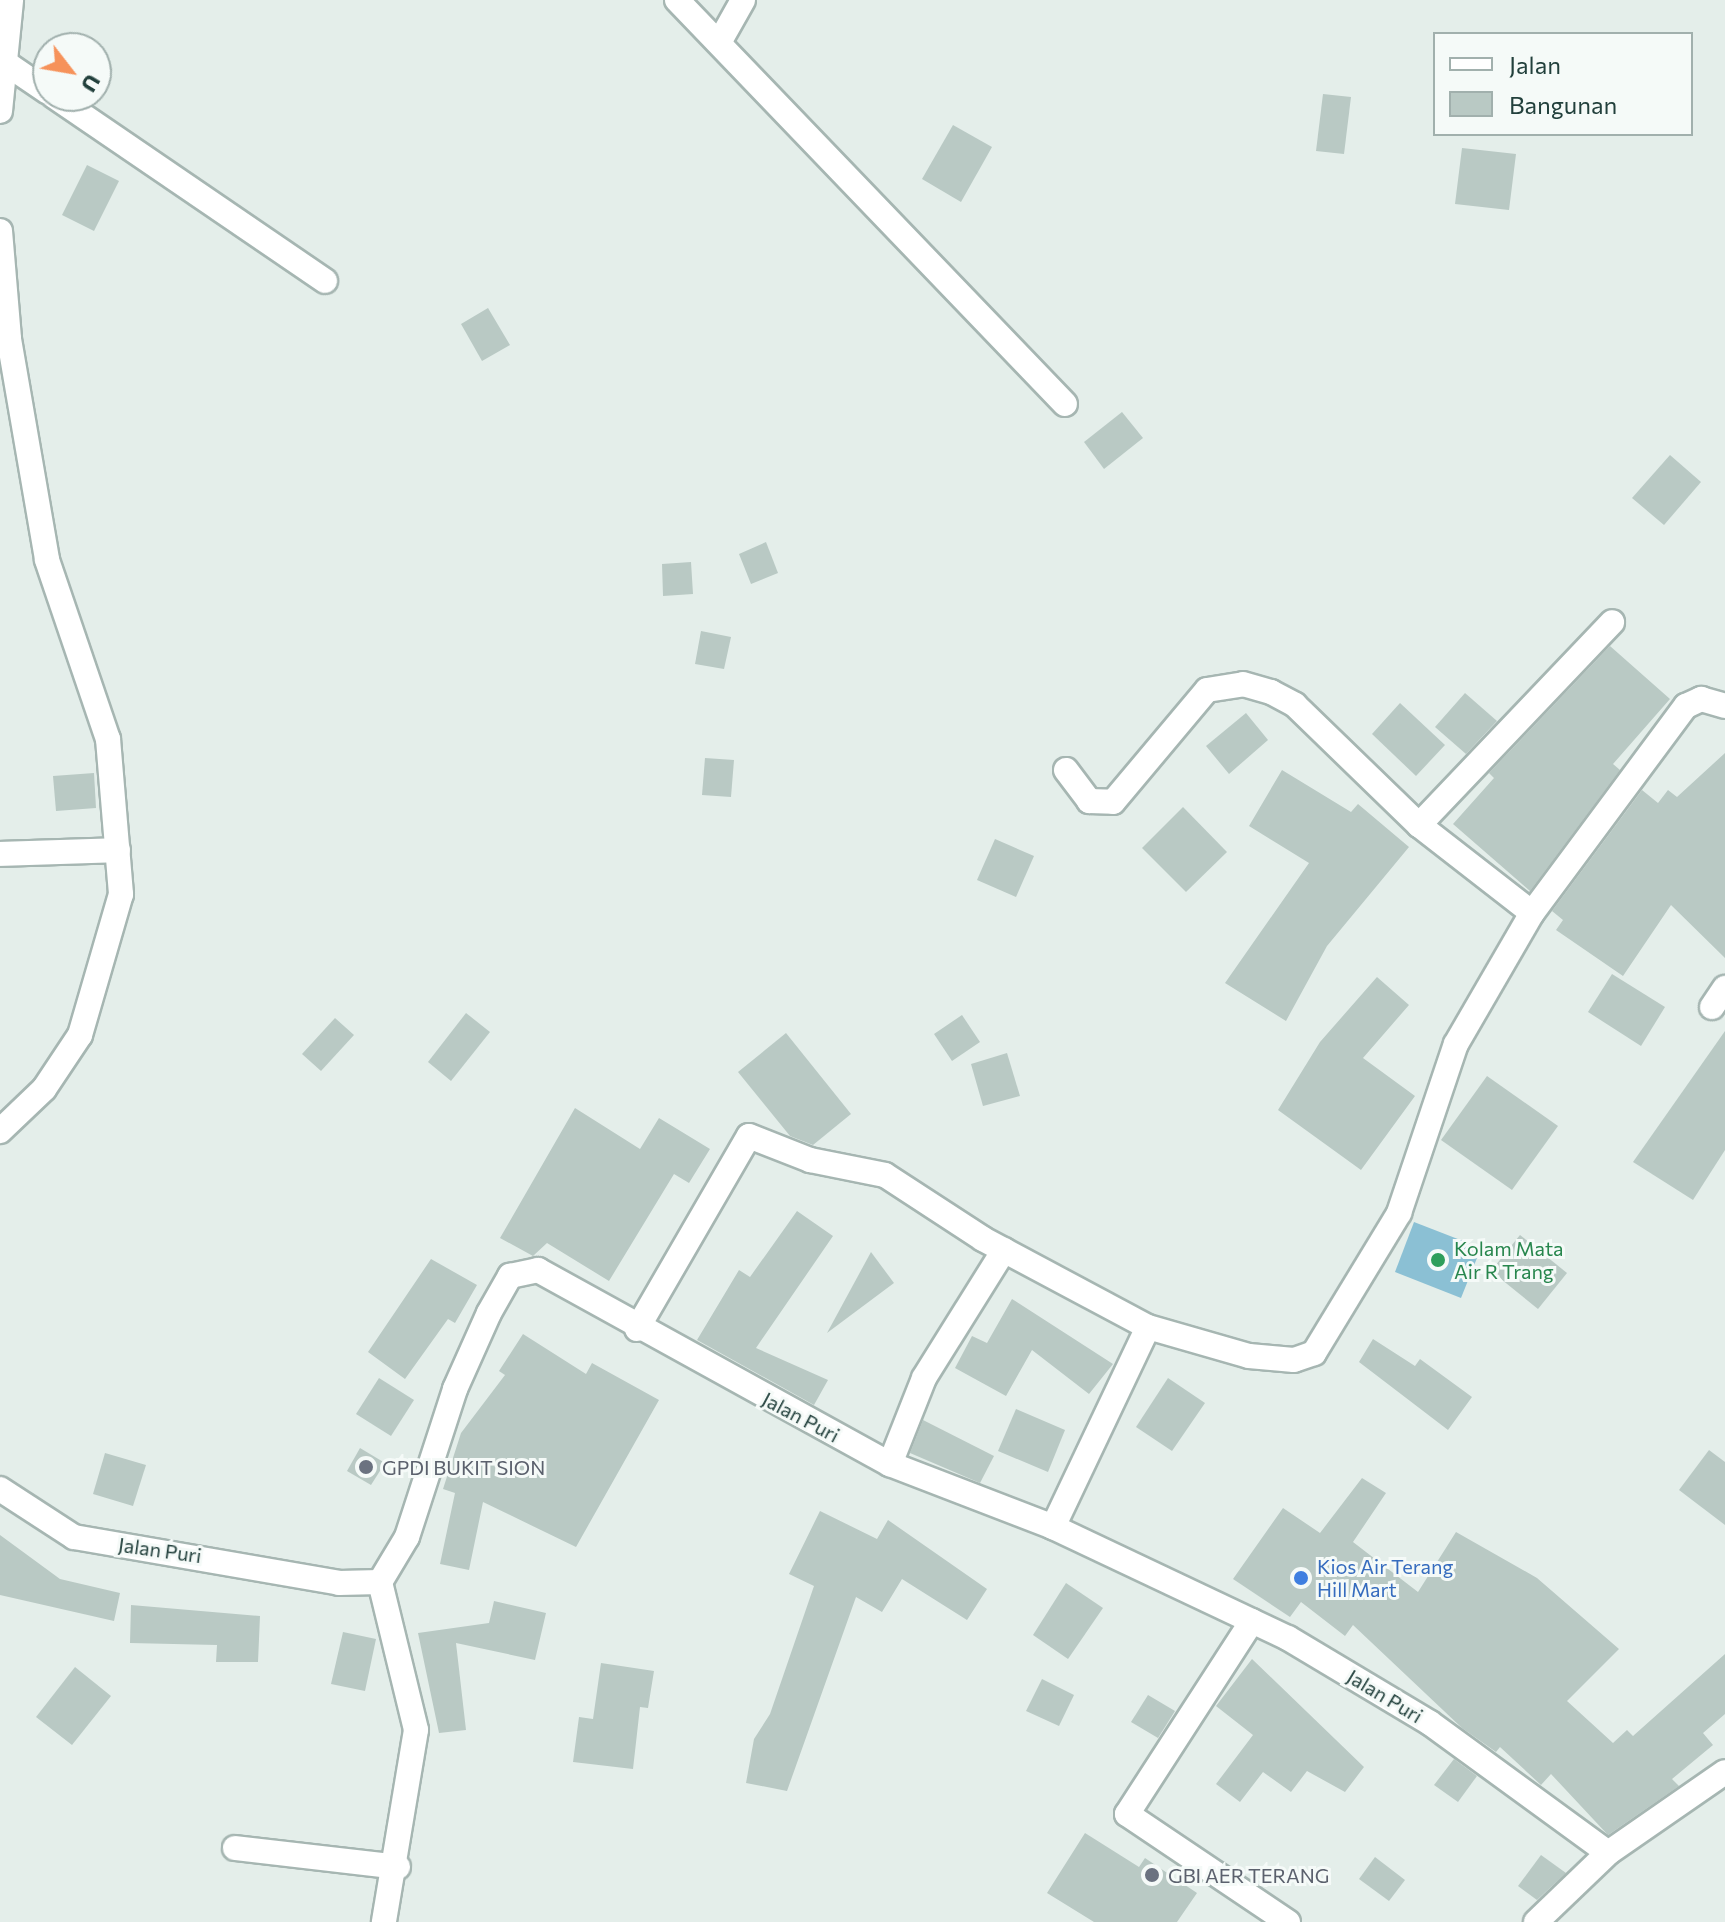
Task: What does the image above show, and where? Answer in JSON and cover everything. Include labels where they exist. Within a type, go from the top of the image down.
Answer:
[{"type":"street","points":[[0,111],[11,0]]},
{"type":"street","points":[[677,0],[720,41],[1065,404]]},
{"type":"street","points":[[720,41],[743,0]]},
{"type":"street","points":[[4,62],[32,81]]},
{"type":"street","points":[[77,112],[325,281]]},
{"type":"street","points":[[0,231],[9,339],[47,560],[108,739],[121,894],[80,1035],[44,1089],[0,1131]]},
{"type":"street","points":[[1419,825],[1612,622]]},
{"type":"street","points":[[1066,770],[1089,801],[1113,802],[1207,690],[1243,684],[1295,705],[1419,825],[1532,913]]},
{"type":"street","points":[[637,1329],[749,1136],[810,1160],[885,1175],[1004,1250],[1148,1327],[1249,1356],[1294,1360],[1314,1353],[1399,1213],[1456,1044],[1532,913],[1686,706],[1701,699],[1725,706]]},
{"type":"street","points":[[0,854],[118,850]]},
{"type":"street","points":[[890,1464],[924,1378],[1004,1250]]},
{"type":"street","name":"Jalan Puri","points":[[0,1489],[74,1537],[339,1583],[380,1582],[407,1537],[455,1389],[510,1276],[538,1270],[557,1278],[637,1329],[890,1464],[1053,1527],[1252,1621],[1430,1723],[1608,1853]]},
{"type":"street","points":[[1053,1527],[1148,1327]]},
{"type":"street","points":[[380,1582],[416,1730],[398,1867],[384,1922]]},
{"type":"street","points":[[1252,1621],[1127,1814],[1288,1922]]},
{"type":"street","points":[[1536,1922],[1608,1853],[1725,1772]]},
{"type":"street","points":[[235,1848],[398,1867]]},
{"type":"water","name":"Kolam Mata Air R Trang","points":[[1414,1222],[1481,1248],[1461,1298],[1395,1272]]},
{"type":"building","points":[[1323,94],[1351,97],[1344,154],[1316,151]]},
{"type":"building","points":[[953,125],[992,147],[961,202],[922,179]]},
{"type":"building","points":[[1462,148],[1516,154],[1509,210],[1455,204]]},
{"type":"building","points":[[87,165],[119,181],[94,231],[62,215]]},
{"type":"building","points":[[488,308],[510,345],[482,361],[461,324]]},
{"type":"building","points":[[1122,412],[1143,438],[1104,469],[1084,442]]},
{"type":"building","points":[[1670,455],[1701,482],[1664,525],[1632,498]]},
{"type":"building","points":[[766,542],[778,573],[751,584],[739,554]]},
{"type":"building","points":[[691,562],[693,594],[663,596],[662,564]]},
{"type":"building","points":[[701,631],[731,637],[724,669],[695,664]]},
{"type":"building","points":[[1610,646],[1670,699],[1613,764],[1620,770],[1530,891],[1453,824],[1494,778],[1489,773]]},
{"type":"building","points":[[1465,693],[1497,721],[1466,754],[1435,727]]},
{"type":"building","points":[[1400,703],[1445,745],[1416,776],[1372,734]]},
{"type":"building","points":[[1246,713],[1268,740],[1229,774],[1206,746]]},
{"type":"building","points":[[1725,753],[1725,958],[1671,905],[1623,976],[1556,930],[1563,920],[1552,911],[1642,790],[1658,803],[1668,790],[1677,797]]},
{"type":"building","points":[[705,758],[734,760],[731,797],[702,795]]},
{"type":"building","points":[[1282,770],[1351,812],[1358,804],[1409,847],[1327,946],[1286,1021],[1225,983],[1309,863],[1249,826]]},
{"type":"building","points":[[94,773],[96,808],[56,811],[53,776]]},
{"type":"building","points":[[1183,807],[1227,852],[1186,892],[1142,848]]},
{"type":"building","points":[[995,839],[1034,856],[1016,897],[977,880]]},
{"type":"building","points":[[1612,974],[1665,1007],[1641,1046],[1588,1012]]},
{"type":"building","points":[[1377,977],[1409,1005],[1363,1058],[1415,1096],[1361,1170],[1278,1110],[1320,1042]]},
{"type":"building","points":[[466,1013],[490,1032],[451,1081],[428,1062]]},
{"type":"building","points":[[962,1015],[980,1042],[952,1061],[934,1034]]},
{"type":"building","points":[[335,1018],[354,1035],[321,1071],[302,1054]]},
{"type":"building","points":[[1725,1031],[1725,1150],[1693,1200],[1633,1162]]},
{"type":"building","points":[[786,1033],[851,1114],[813,1145],[790,1136],[738,1072]]},
{"type":"building","points":[[1007,1053],[1020,1096],[983,1106],[971,1064]]},
{"type":"building","points":[[1487,1076],[1558,1126],[1512,1190],[1441,1140]]},
{"type":"building","points":[[575,1108],[640,1149],[659,1118],[710,1149],[689,1183],[674,1174],[609,1281],[547,1243],[533,1256],[500,1238]]},
{"type":"building","points":[[797,1211],[833,1236],[756,1348],[828,1380],[814,1405],[697,1340],[739,1270],[750,1277]]},
{"type":"building","points":[[1520,1235],[1567,1273],[1538,1309],[1491,1271]]},
{"type":"building","points":[[871,1252],[894,1283],[827,1333]]},
{"type":"building","points":[[431,1259],[477,1285],[455,1323],[448,1319],[405,1379],[368,1352]]},
{"type":"building","points":[[1012,1299],[1113,1364],[1089,1394],[1032,1350],[1006,1396],[955,1368],[972,1336],[987,1343]]},
{"type":"building","points":[[523,1334],[586,1374],[592,1363],[659,1400],[576,1547],[483,1502],[469,1570],[440,1564],[455,1493],[443,1489],[461,1433],[505,1375],[499,1371]]},
{"type":"building","points":[[1373,1339],[1415,1366],[1420,1359],[1472,1397],[1448,1430],[1359,1362]]},
{"type":"building","points":[[379,1378],[414,1400],[391,1436],[356,1414]]},
{"type":"building","points":[[1168,1378],[1205,1403],[1172,1451],[1136,1427]]},
{"type":"building","points":[[1016,1409],[1065,1430],[1048,1472],[998,1451]]},
{"type":"building","points":[[923,1420],[994,1456],[980,1483],[910,1453]]},
{"type":"building","name":"GPDI BUKIT SION","points":[[360,1448],[385,1463],[371,1485],[347,1471]]},
{"type":"building","points":[[1709,1450],[1725,1462],[1725,1525],[1679,1490]]},
{"type":"building","points":[[105,1453],[146,1465],[133,1506],[93,1494]]},
{"type":"building","points":[[1362,1478],[1386,1493],[1353,1542],[1418,1592],[1456,1532],[1537,1578],[1619,1649],[1567,1701],[1613,1743],[1627,1730],[1633,1736],[1725,1654],[1725,1714],[1703,1733],[1713,1745],[1672,1779],[1679,1786],[1608,1835],[1551,1774],[1541,1785],[1500,1747],[1496,1752],[1462,1728],[1353,1625],[1345,1636],[1301,1602],[1290,1617],[1233,1579],[1283,1508],[1320,1533]]},
{"type":"building","points":[[820,1511],[877,1539],[888,1520],[987,1589],[967,1620],[902,1579],[882,1612],[856,1597],[787,1791],[746,1783],[754,1739],[770,1714],[814,1586],[789,1574]]},
{"type":"building","points":[[0,1535],[60,1579],[120,1593],[114,1621],[0,1595]]},
{"type":"building","points":[[1066,1583],[1103,1608],[1068,1659],[1033,1635]]},
{"type":"building","points":[[494,1601],[546,1613],[535,1660],[456,1643],[466,1730],[439,1733],[418,1633],[489,1623]]},
{"type":"building","points":[[131,1605],[260,1616],[258,1662],[216,1662],[217,1645],[130,1643]]},
{"type":"building","points":[[343,1632],[376,1639],[365,1691],[331,1684]]},
{"type":"building","points":[[1252,1659],[1364,1767],[1345,1792],[1307,1771],[1291,1792],[1263,1772],[1240,1802],[1216,1784],[1253,1735],[1216,1706]]},
{"type":"building","points":[[601,1663],[654,1671],[648,1708],[640,1707],[633,1769],[573,1762],[579,1717],[593,1719]]},
{"type":"building","points":[[75,1667],[111,1696],[72,1745],[36,1717]]},
{"type":"building","points":[[1042,1679],[1074,1695],[1059,1726],[1026,1711]]},
{"type":"building","points":[[1148,1695],[1175,1711],[1158,1738],[1131,1722]]},
{"type":"building","points":[[1454,1759],[1477,1776],[1458,1802],[1434,1785]]},
{"type":"building","points":[[1085,1833],[1139,1867],[1145,1858],[1197,1893],[1177,1922],[1094,1922],[1047,1893]]},
{"type":"building","points":[[1541,1855],[1566,1873],[1537,1900],[1518,1886]]},
{"type":"building","points":[[1375,1857],[1405,1880],[1389,1901],[1359,1879]]},
{"type":"place","name":"Kolam Mata Air R Trang","points":[[1438,1260]]},
{"type":"place","name":"GPDI BUKIT SION","points":[[366,1467]]},
{"type":"place","name":"Kios Air Terang Hill Mart","points":[[1301,1578]]},
{"type":"place","name":"GBI AER TERANG","points":[[1152,1875]]}]
